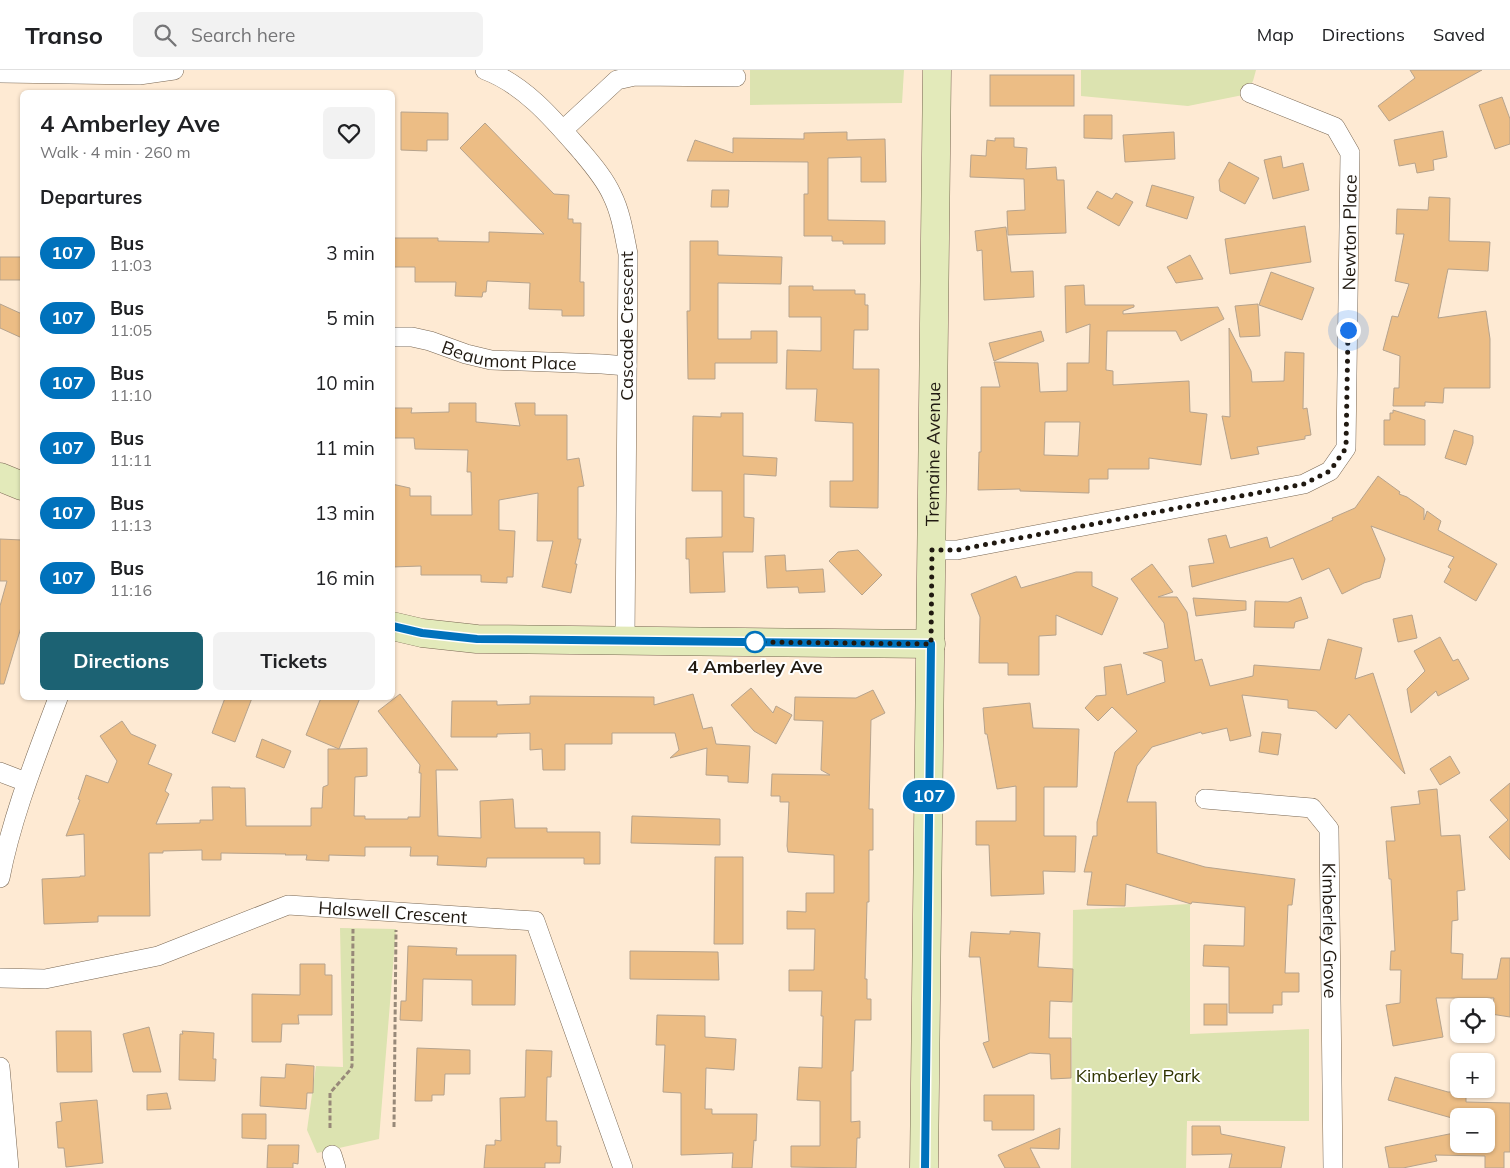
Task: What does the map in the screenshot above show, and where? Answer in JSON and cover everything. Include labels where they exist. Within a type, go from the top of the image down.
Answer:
[{"type":"main road","name":"Tremaine Avenue","points":[[924,1168],[937,70]]},
{"type":"main road","points":[[0,477],[20,485]]},
{"type":"main road","points":[[395,627],[458,638],[931,644]]},
{"type":"street","points":[[0,73],[139,75],[174,70]]},
{"type":"street","name":"Cascade Crescent","points":[[485,70],[521,90],[563,130],[594,167],[612,193],[622,220],[628,254],[624,641]]},
{"type":"street","points":[[563,130],[617,80],[635,76],[736,77]]},
{"type":"street","name":"Newton Place","points":[[932,550],[957,550],[1304,484],[1330,471],[1346,448],[1350,153],[1335,127],[1250,93]]},
{"type":"street","name":"Beaumont Place","points":[[395,337],[412,337],[491,360],[627,366]]},
{"type":"street","points":[[0,878],[5,852],[26,782],[57,700]]},
{"type":"street","points":[[0,772],[26,782]]},
{"type":"street","name":"Kimberley Grove","points":[[1205,799],[1312,808],[1329,829],[1333,1168]]},
{"type":"street","name":"Halswell Crescent","points":[[0,978],[45,979],[158,956],[288,905],[535,921],[623,1168]]},
{"type":"street","points":[[0,1067],[9,1168]]},
{"type":"path","points":[[394,1127],[396,922]]},
{"type":"path","points":[[330,1128],[330,1093],[352,1066],[353,930]]},
{"type":"green space","points":[[750,70],[904,70],[902,103],[750,105]]},
{"type":"green space","points":[[1081,70],[1256,70],[1253,81],[1243,95],[1188,106],[1081,96]]},
{"type":"green space","name":"Kimberley Park","points":[[1190,904],[1190,1034],[1309,1029],[1309,1121],[1187,1121],[1186,1168],[1071,1168],[1073,910]]},
{"type":"green space","points":[[340,928],[396,929],[379,1139],[317,1153],[307,1130],[316,1066],[343,1067]]},
{"type":"building","points":[[1410,70],[1482,70],[1389,121],[1378,106],[1415,78]]},
{"type":"building","points":[[990,75],[1074,75],[1074,106],[990,106]]},
{"type":"building","points":[[1502,97],[1510,119],[1510,144],[1495,149],[1479,105]]},
{"type":"building","points":[[401,112],[448,113],[448,140],[427,140],[427,151],[401,150]]},
{"type":"building","points":[[1084,115],[1112,115],[1112,139],[1084,138]]},
{"type":"building","points":[[485,123],[554,194],[569,195],[568,219],[573,219],[573,223],[581,223],[580,282],[584,282],[584,316],[562,316],[562,310],[529,309],[530,283],[487,281],[486,292],[483,292],[482,297],[455,296],[456,282],[415,282],[415,267],[395,267],[395,238],[438,238],[438,241],[489,242],[489,232],[544,234],[460,148]]},
{"type":"building","points":[[1443,131],[1447,157],[1433,160],[1434,170],[1417,173],[1415,163],[1399,166],[1394,140]]},
{"type":"building","points":[[847,132],[847,140],[885,139],[886,182],[861,182],[861,157],[828,158],[828,220],[885,221],[885,244],[843,244],[843,241],[832,241],[832,236],[804,236],[804,194],[808,194],[808,162],[687,161],[695,140],[733,153],[733,138],[804,139],[804,133]]},
{"type":"building","points":[[1174,132],[1175,159],[1125,162],[1123,135]]},
{"type":"building","points":[[995,138],[1014,138],[1014,147],[1027,148],[1026,169],[1056,167],[1057,180],[1064,180],[1066,233],[1008,235],[1007,211],[1025,210],[1024,179],[970,177],[971,155],[986,156],[987,140],[995,141]]},
{"type":"building","points":[[1281,156],[1283,168],[1303,163],[1309,190],[1273,199],[1264,160]]},
{"type":"building","points":[[1229,162],[1259,178],[1245,204],[1220,191],[1219,180]]},
{"type":"building","points":[[1152,185],[1194,197],[1187,219],[1146,206]]},
{"type":"building","points":[[712,190],[729,190],[728,207],[711,207]]},
{"type":"building","points":[[1097,191],[1112,199],[1116,193],[1133,202],[1119,226],[1087,208]]},
{"type":"building","points":[[1429,197],[1450,198],[1449,241],[1490,242],[1488,271],[1448,269],[1438,318],[1486,311],[1490,339],[1490,388],[1444,388],[1443,403],[1425,402],[1425,406],[1393,406],[1394,388],[1399,388],[1400,356],[1383,350],[1392,316],[1398,317],[1409,284],[1395,281],[1404,234],[1396,234],[1397,209],[1428,210]]},
{"type":"building","points":[[1305,226],[1311,262],[1230,274],[1225,239]]},
{"type":"building","points":[[1006,227],[1011,272],[1033,271],[1034,297],[984,300],[982,250],[977,251],[975,231]]},
{"type":"building","points":[[690,241],[718,241],[718,255],[782,257],[781,284],[718,283],[718,339],[751,339],[751,331],[777,331],[777,363],[715,363],[715,379],[688,379],[687,311],[690,311]]},
{"type":"building","points":[[1190,255],[1203,279],[1176,283],[1167,267]]},
{"type":"building","points":[[0,257],[20,257],[20,280],[0,280]]},
{"type":"building","points":[[1271,272],[1314,288],[1302,320],[1259,305]]},
{"type":"building","points":[[1084,285],[1085,305],[1134,305],[1134,307],[1123,311],[1123,314],[1218,307],[1224,319],[1181,341],[1176,331],[1107,331],[1106,370],[1113,371],[1113,385],[1189,381],[1190,412],[1207,414],[1201,465],[1149,458],[1149,469],[1108,469],[1108,479],[1089,479],[1089,493],[1020,491],[1020,489],[978,490],[979,452],[981,452],[981,387],[1000,387],[994,362],[1038,363],[1040,392],[1067,391],[1067,363],[1089,363],[1090,324],[1066,333],[1065,286]],"holes":[[[1045,422],[1080,422],[1078,456],[1044,455]]]},
{"type":"building","points":[[789,286],[813,286],[813,290],[855,290],[855,294],[865,294],[865,305],[868,305],[868,330],[854,330],[853,369],[879,369],[878,508],[830,507],[830,481],[853,481],[853,423],[815,421],[817,389],[786,389],[787,350],[821,351],[821,317],[789,317]]},
{"type":"building","points":[[0,304],[20,313],[20,337],[0,328]]},
{"type":"building","points":[[1258,304],[1260,336],[1240,337],[1235,306]]},
{"type":"building","points":[[1229,328],[1251,371],[1252,382],[1284,381],[1285,352],[1304,353],[1303,409],[1307,408],[1311,435],[1305,436],[1305,439],[1257,447],[1259,454],[1231,459],[1222,416],[1230,417]]},
{"type":"building","points":[[1041,331],[1044,341],[994,361],[989,343]]},
{"type":"building","points":[[449,403],[476,403],[476,422],[520,426],[515,403],[535,403],[535,415],[567,415],[567,460],[579,458],[584,486],[578,487],[578,539],[581,539],[571,593],[542,587],[553,541],[537,541],[538,493],[499,500],[499,530],[515,531],[513,577],[507,577],[507,583],[481,582],[481,575],[421,575],[421,566],[395,567],[395,485],[410,488],[410,496],[431,496],[431,515],[472,515],[471,472],[467,472],[468,450],[415,449],[414,438],[395,438],[395,408],[412,408],[411,413],[449,412]]},
{"type":"building","points":[[1393,410],[1425,420],[1425,445],[1384,445],[1384,420],[1390,420],[1390,413],[1393,413]]},
{"type":"building","points":[[721,413],[743,413],[743,456],[777,458],[776,476],[744,474],[744,517],[754,518],[753,552],[723,552],[725,592],[690,593],[689,559],[686,559],[686,538],[722,537],[722,491],[692,491],[693,416],[721,417]]},
{"type":"building","points":[[1454,430],[1473,436],[1473,443],[1466,465],[1445,458]]},
{"type":"building","points":[[1378,476],[1400,492],[1399,494],[1407,497],[1424,509],[1424,520],[1427,511],[1441,521],[1438,530],[1497,564],[1476,601],[1444,582],[1451,569],[1448,567],[1454,557],[1371,526],[1385,559],[1380,578],[1364,583],[1342,594],[1329,568],[1302,580],[1293,558],[1192,587],[1189,566],[1214,563],[1208,539],[1226,535],[1230,548],[1267,537],[1270,548],[1355,508]]},
{"type":"building","points":[[0,539],[20,540],[20,631],[4,684],[0,684],[0,606],[7,581],[0,581]]},
{"type":"building","points":[[858,550],[882,575],[862,595],[829,561],[838,552]]},
{"type":"building","points":[[785,555],[786,571],[823,569],[825,592],[799,593],[798,587],[767,588],[765,556]]},
{"type":"building","points":[[1152,564],[1173,592],[1158,597],[1177,597],[1187,612],[1195,661],[1202,659],[1210,686],[1253,676],[1254,665],[1320,670],[1328,639],[1362,648],[1355,679],[1373,673],[1405,774],[1349,714],[1336,729],[1316,711],[1288,708],[1288,700],[1242,695],[1251,736],[1230,741],[1227,728],[1202,734],[1201,732],[1152,747],[1137,766],[1127,802],[1156,802],[1157,853],[1205,867],[1295,879],[1292,905],[1288,905],[1285,973],[1299,973],[1299,992],[1282,992],[1282,1005],[1273,1005],[1273,1013],[1229,1013],[1229,967],[1203,966],[1204,945],[1244,946],[1245,907],[1192,902],[1191,904],[1126,884],[1125,906],[1087,905],[1092,872],[1084,872],[1093,836],[1097,836],[1097,822],[1115,752],[1137,731],[1112,707],[1098,721],[1085,708],[1096,696],[1106,695],[1104,667],[1121,664],[1127,695],[1165,682],[1162,661],[1143,653],[1168,648],[1164,623],[1131,579]]},
{"type":"building","points":[[1076,572],[1092,572],[1092,586],[1118,598],[1102,635],[1056,615],[1056,635],[1039,636],[1039,675],[1008,675],[1008,663],[979,663],[980,617],[971,594],[1016,576],[1021,588]]},
{"type":"building","points":[[1301,597],[1308,618],[1295,622],[1294,628],[1254,627],[1255,601],[1288,602]]},
{"type":"building","points":[[1193,598],[1246,601],[1246,610],[1196,616]]},
{"type":"building","points":[[1412,615],[1417,638],[1398,642],[1393,619]]},
{"type":"building","points":[[1440,637],[1453,661],[1458,659],[1469,679],[1438,696],[1436,691],[1411,713],[1407,689],[1425,671],[1414,651]]},
{"type":"building","points":[[751,688],[773,713],[776,706],[792,715],[776,744],[754,731],[731,705]]},
{"type":"building","points":[[873,690],[885,713],[871,720],[869,809],[873,809],[873,850],[869,850],[869,902],[867,902],[865,979],[867,979],[867,999],[871,999],[871,1020],[855,1020],[853,1071],[851,1071],[851,1122],[860,1121],[860,1138],[857,1138],[856,1168],[791,1167],[791,1146],[820,1146],[820,1101],[797,1100],[799,1067],[822,1068],[823,1016],[821,1016],[822,991],[789,991],[789,970],[814,970],[815,929],[787,929],[787,911],[806,912],[806,893],[834,893],[834,855],[788,852],[789,802],[780,802],[780,796],[771,796],[772,774],[830,775],[821,770],[823,721],[794,720],[795,697],[856,698]]},
{"type":"building","points":[[400,694],[458,770],[436,770],[438,836],[481,838],[480,801],[513,799],[515,828],[547,828],[547,832],[600,832],[600,864],[584,864],[584,858],[487,858],[486,867],[437,865],[438,856],[410,856],[411,847],[365,847],[365,856],[329,855],[329,861],[306,860],[307,855],[221,853],[221,860],[202,860],[202,850],[163,851],[163,853],[149,853],[150,916],[98,916],[98,922],[44,924],[42,879],[85,876],[84,834],[66,836],[80,800],[78,799],[86,775],[108,783],[117,761],[100,736],[122,721],[131,734],[156,745],[148,764],[172,774],[165,791],[169,794],[156,824],[200,823],[200,820],[213,820],[212,787],[230,787],[245,788],[246,826],[311,826],[311,808],[322,808],[323,787],[328,785],[328,749],[367,748],[367,776],[355,777],[354,816],[365,816],[365,819],[408,819],[408,817],[420,817],[420,765],[378,711],[392,700],[395,700]]},
{"type":"building","points":[[693,694],[703,729],[712,727],[716,744],[750,746],[748,783],[728,782],[728,776],[706,775],[707,748],[670,758],[679,750],[675,733],[612,733],[612,744],[565,744],[565,770],[543,770],[542,749],[530,750],[530,733],[497,734],[497,737],[451,737],[452,701],[497,701],[497,705],[530,704],[530,696],[654,697],[654,705]]},
{"type":"building","points":[[224,700],[251,700],[235,742],[212,733]]},
{"type":"building","points":[[320,700],[359,700],[339,749],[306,735]]},
{"type":"building","points":[[1030,703],[1033,728],[1079,729],[1077,787],[1044,787],[1044,836],[1076,836],[1075,872],[1043,871],[1044,894],[991,896],[989,845],[976,845],[976,821],[1016,821],[1016,786],[997,789],[987,734],[985,734],[983,708]]},
{"type":"building","points":[[1262,732],[1281,734],[1278,755],[1259,752]]},
{"type":"building","points":[[262,739],[291,751],[284,768],[256,757]]},
{"type":"building","points":[[1450,756],[1460,773],[1440,785],[1430,769]]},
{"type":"building","points":[[1510,783],[1510,860],[1489,837],[1508,820],[1490,800]]},
{"type":"building","points":[[1437,789],[1441,836],[1460,835],[1465,890],[1457,891],[1458,920],[1452,921],[1451,953],[1463,954],[1462,979],[1497,979],[1501,958],[1510,958],[1510,1017],[1495,1015],[1495,998],[1436,998],[1443,1037],[1393,1046],[1386,1005],[1400,1003],[1401,970],[1390,970],[1391,951],[1395,951],[1391,879],[1389,879],[1386,841],[1395,841],[1391,807],[1420,804],[1418,791]]},
{"type":"building","points":[[632,816],[720,819],[720,845],[631,843]]},
{"type":"building","points":[[715,857],[743,857],[743,944],[714,944]]},
{"type":"building","points":[[1010,931],[1040,933],[1038,967],[1073,969],[1072,1002],[1050,1001],[1049,1038],[1071,1038],[1071,1078],[1051,1079],[1050,1054],[1030,1053],[993,1068],[983,1043],[989,1041],[980,957],[969,957],[971,932],[1010,934]]},
{"type":"building","points":[[408,946],[457,948],[456,955],[516,955],[515,1005],[472,1005],[472,980],[423,979],[422,1021],[400,1020],[401,1001],[406,1001]]},
{"type":"building","points":[[630,951],[718,952],[719,980],[630,979]]},
{"type":"building","points":[[300,964],[325,964],[325,975],[332,975],[332,1015],[298,1015],[299,1024],[282,1024],[281,1042],[252,1042],[252,994],[300,995]]},
{"type":"building","points":[[1204,1004],[1227,1004],[1227,1025],[1204,1025]]},
{"type":"building","points":[[657,1015],[705,1016],[705,1037],[736,1039],[734,1070],[706,1068],[705,1109],[712,1109],[712,1114],[757,1114],[752,1168],[732,1168],[733,1153],[681,1155],[681,1093],[663,1092],[665,1045],[656,1045]]},
{"type":"building","points":[[149,1027],[161,1072],[133,1072],[123,1034]]},
{"type":"building","points":[[56,1031],[91,1031],[92,1072],[57,1072]]},
{"type":"building","points":[[182,1031],[214,1033],[213,1059],[216,1059],[215,1081],[179,1080],[180,1034],[183,1034]]},
{"type":"building","points":[[417,1048],[470,1050],[470,1074],[445,1074],[444,1095],[432,1095],[432,1101],[415,1101]]},
{"type":"building","points":[[526,1050],[552,1051],[551,1077],[547,1077],[546,1121],[557,1121],[557,1146],[561,1146],[560,1163],[545,1163],[545,1168],[484,1168],[486,1145],[495,1145],[495,1140],[501,1141],[500,1098],[525,1097]]},
{"type":"building","points":[[286,1064],[314,1066],[313,1093],[307,1093],[306,1109],[260,1106],[261,1077],[285,1078]]},
{"type":"building","points":[[1395,1077],[1450,1092],[1450,1098],[1466,1098],[1466,1102],[1510,1103],[1510,1152],[1504,1152],[1504,1168],[1485,1168],[1485,1156],[1435,1155],[1437,1161],[1403,1168],[1389,1168],[1385,1147],[1450,1134],[1450,1153],[1495,1153],[1495,1108],[1450,1108],[1450,1117],[1388,1100]]},
{"type":"building","points":[[167,1093],[171,1109],[147,1110],[147,1095]]},
{"type":"building","points":[[984,1095],[1034,1095],[1034,1130],[992,1130],[992,1121],[984,1121]]},
{"type":"building","points":[[97,1100],[103,1163],[66,1167],[64,1148],[58,1148],[56,1122],[62,1121],[60,1103]]},
{"type":"building","points":[[242,1114],[266,1114],[266,1139],[242,1138]]},
{"type":"building","points":[[1192,1126],[1220,1126],[1221,1134],[1285,1147],[1281,1168],[1229,1168],[1232,1154],[1192,1155]]},
{"type":"building","points":[[1060,1128],[1059,1149],[1030,1148],[1040,1168],[1005,1168],[998,1155]]},
{"type":"building","points":[[268,1145],[299,1145],[298,1164],[293,1163],[293,1168],[267,1168]]},
{"type":"bus line","name":"107","points":[[395,627],[422,633],[477,639],[931,644],[925,1168]]},
{"type":"place","name":"4 Amberley Ave","points":[[755,642]]},
{"type":"route","points":[[755,642],[931,644],[932,550],[957,550],[1304,484],[1330,471],[1346,448],[1348,330]]}]
